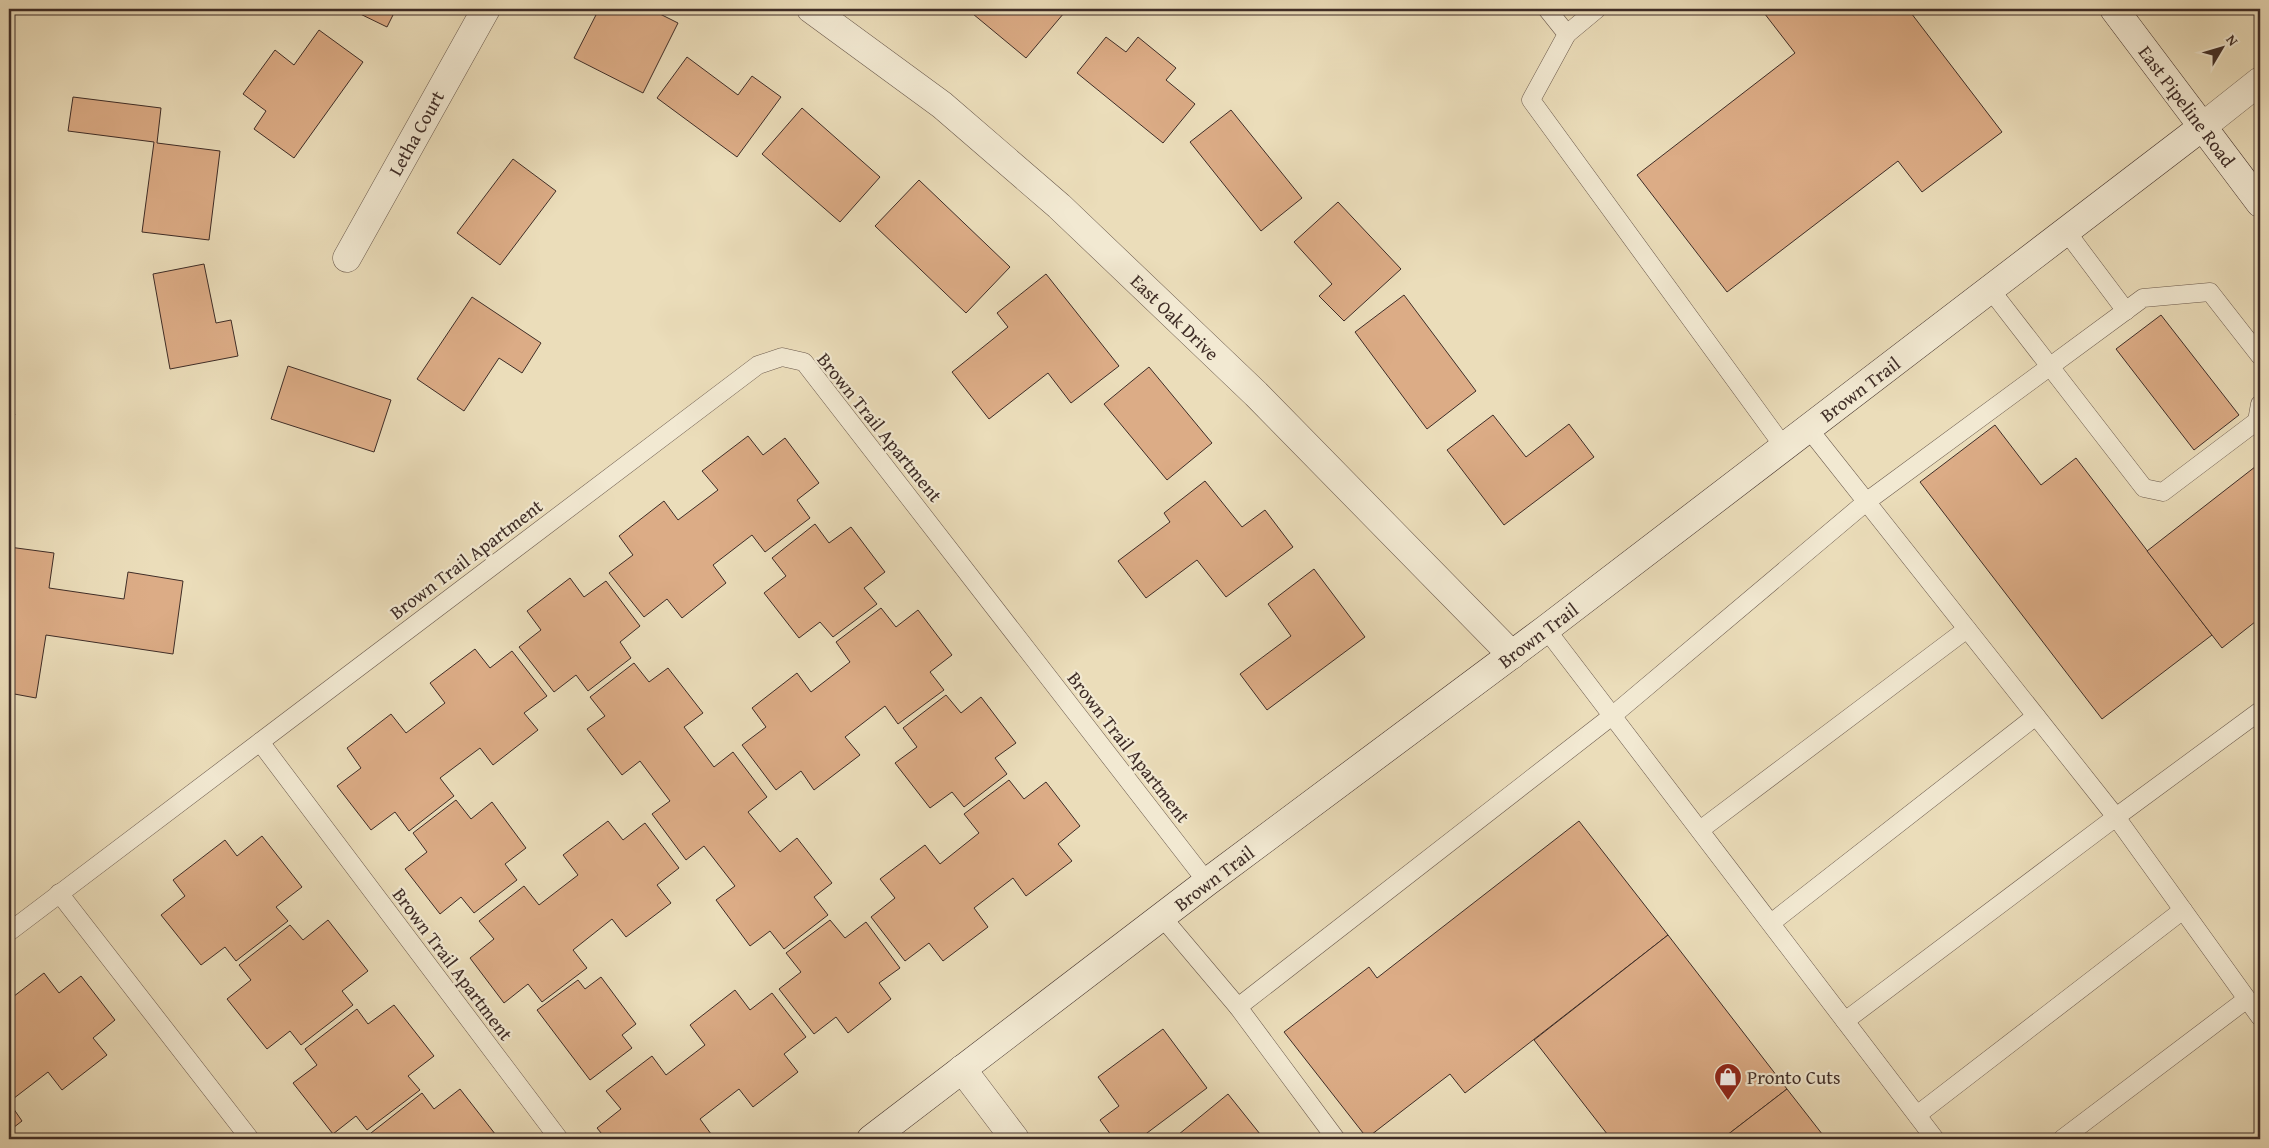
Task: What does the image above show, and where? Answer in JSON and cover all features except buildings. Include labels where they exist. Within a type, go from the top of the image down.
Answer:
[{"type":"main road","name":"Letha Court","points":[[347,258],[486,9]]},
{"type":"main road","name":"East Oak Drive","points":[[811,9],[942,105],[1059,206],[1256,394],[1512,655]]},
{"type":"main road","name":"East Pipeline Road","points":[[2114,9],[2260,203]]},
{"type":"main road","name":"Brown Trail","points":[[871,1139],[1207,882],[1546,630],[2260,81]]},
{"type":"main road","points":[[962,1069],[1015,1139]]},
{"type":"lane","points":[[1547,9],[1567,34]]},
{"type":"lane","points":[[1597,9],[1567,34],[1531,100],[1784,447]]},
{"type":"lane","points":[[2066,231],[2126,311]]},
{"type":"lane","points":[[1990,289],[2144,488],[2163,492],[2259,416]]},
{"type":"lane","points":[[1238,1007],[1612,716],[1866,502],[2143,298],[2210,292],[2260,356]]},
{"type":"lane","name":"Brown Trail Apartment","points":[[9,932],[758,365],[782,357],[804,362],[1207,882]]},
{"type":"lane","points":[[1808,428],[2116,817],[2260,1016]]},
{"type":"lane","points":[[1700,830],[1967,629]]},
{"type":"lane","points":[[1546,630],[1935,1139]]},
{"type":"lane","points":[[1845,1021],[2260,711]]},
{"type":"lane","points":[[1771,924],[2036,716]]},
{"type":"lane","name":"Brown Trail Apartment","points":[[260,742],[559,1139]]},
{"type":"lane","points":[[59,893],[250,1139]]},
{"type":"lane","points":[[1917,1115],[2183,910]]},
{"type":"lane","points":[[1162,917],[1238,1007],[1336,1139]]},
{"type":"lane","points":[[2062,1139],[2247,999]]},
{"type":"place","name":"Pronto Cuts","points":[[1728,1101]]}]
